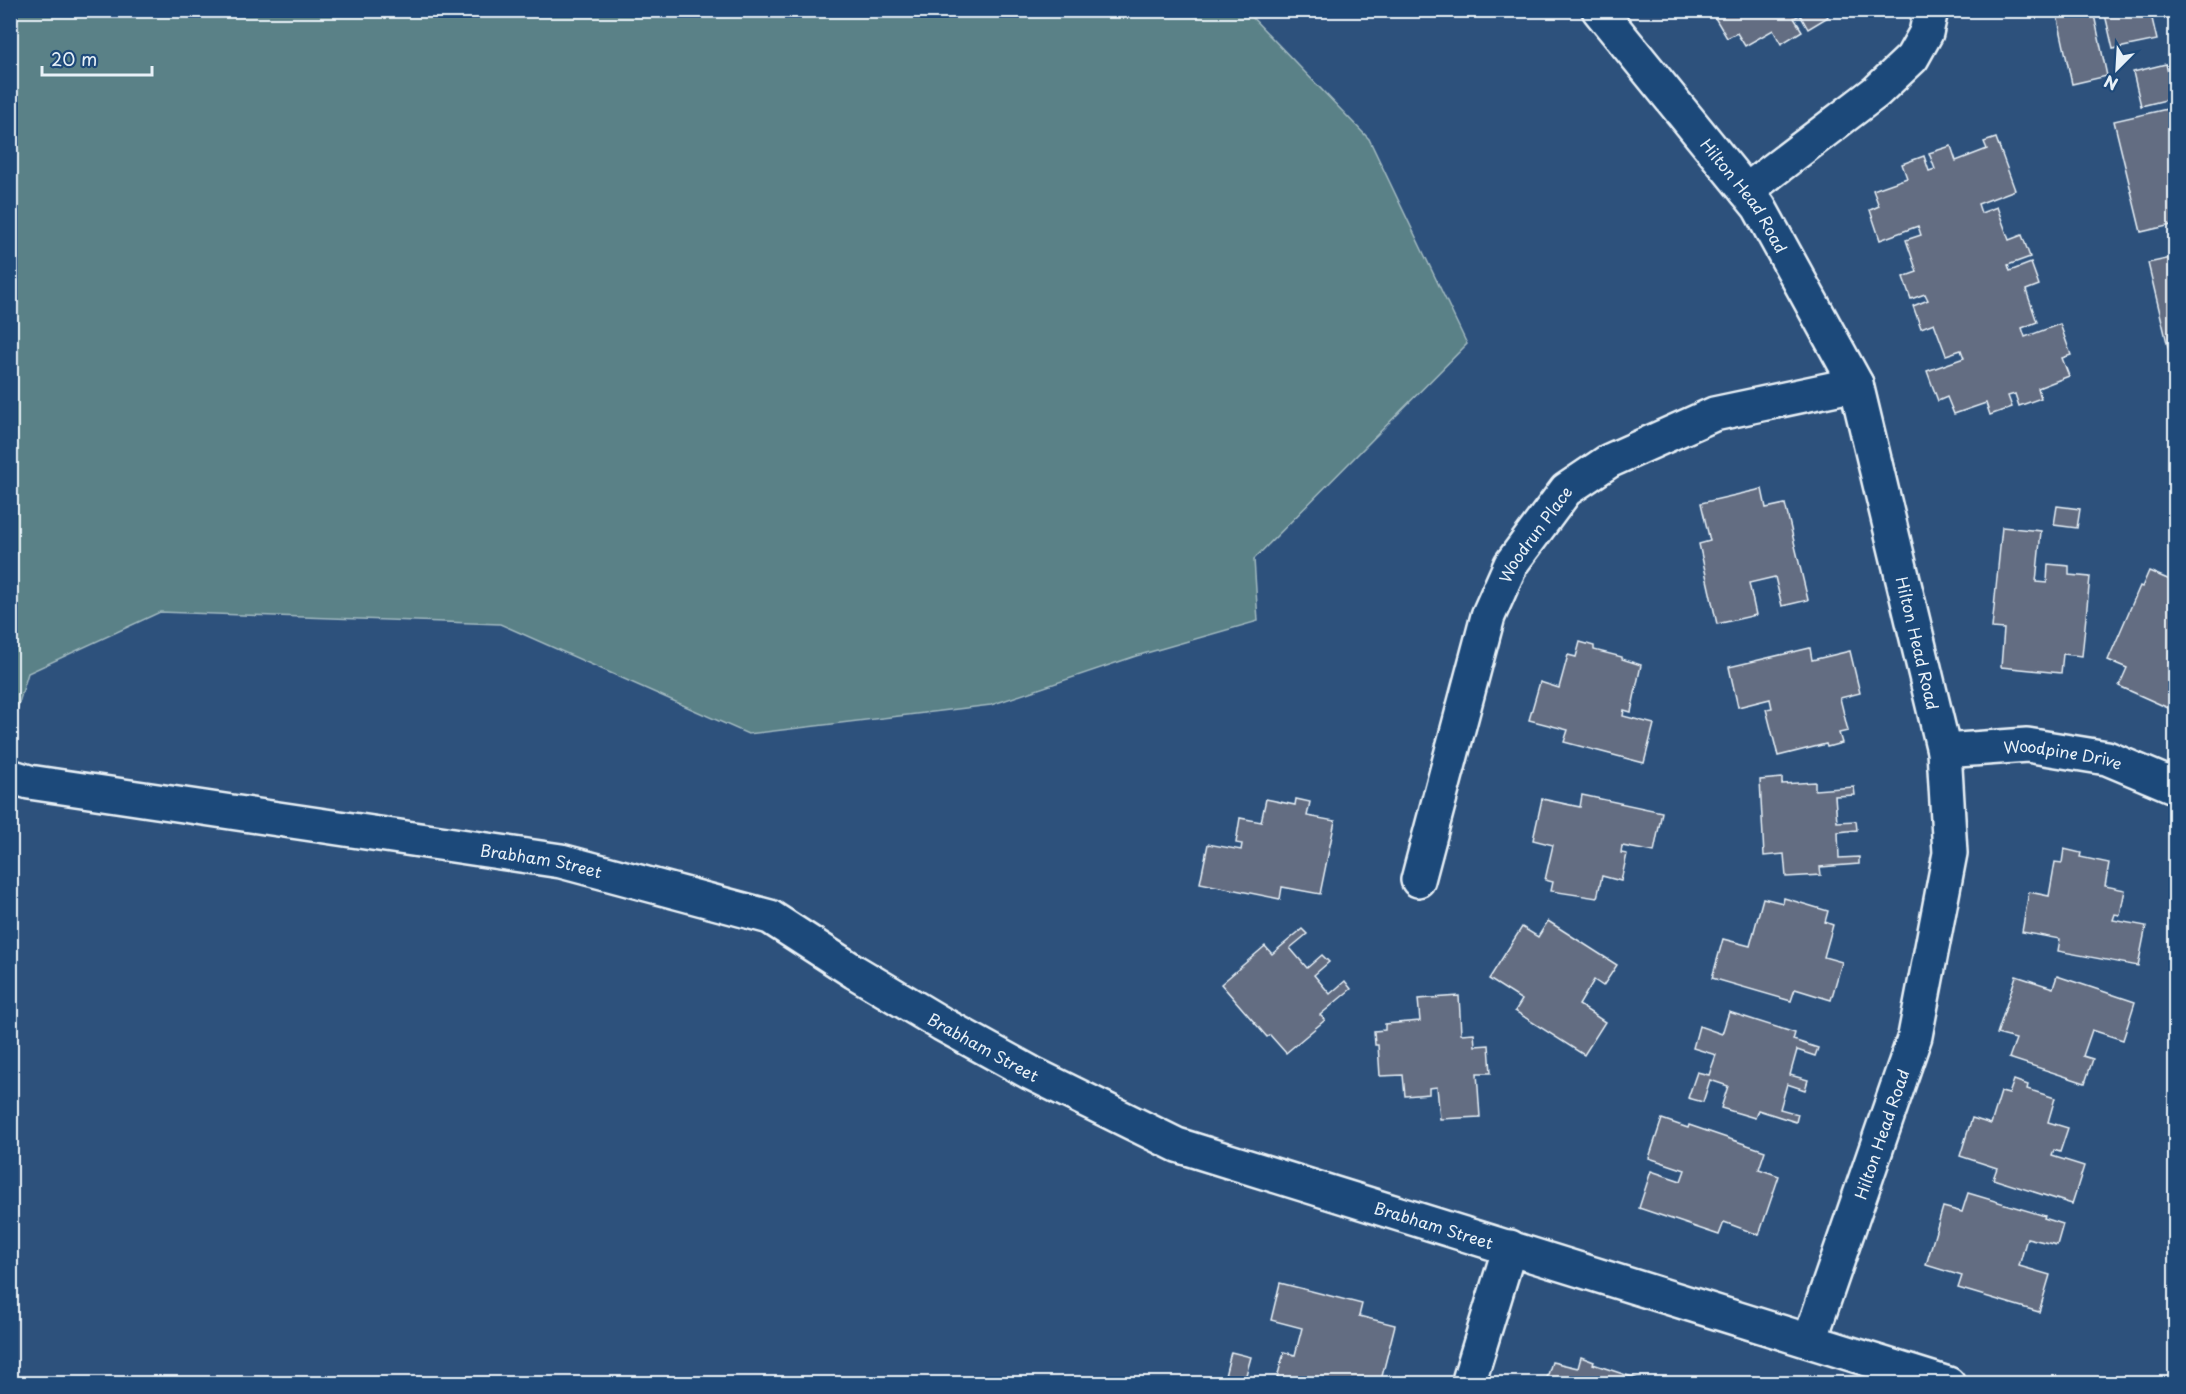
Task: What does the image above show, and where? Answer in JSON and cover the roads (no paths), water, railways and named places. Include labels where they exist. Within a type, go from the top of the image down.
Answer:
[{"type":"street","name":"Hilton Head Road","points":[[1599,10],[1760,207],[1856,384],[1944,751],[1950,853],[1915,1036],[1810,1340]]},
{"type":"street","points":[[1746,191],[1876,92],[1912,58],[1926,33],[1931,10]]},
{"type":"street","name":"Woodrun Place","points":[[1418,880],[1488,616],[1511,564],[1566,490],[1609,460],[1714,414],[1856,384]]},
{"type":"street","name":"Woodpine Drive","points":[[1944,751],[2027,746],[2107,758],[2175,787]]},
{"type":"street","name":"Brabham Street","points":[[10,776],[29,782],[561,861],[770,917],[855,972],[942,1024],[1031,1073],[1177,1144],[1948,1383]]},
{"type":"street","points":[[1468,1383],[1510,1247]]}]
